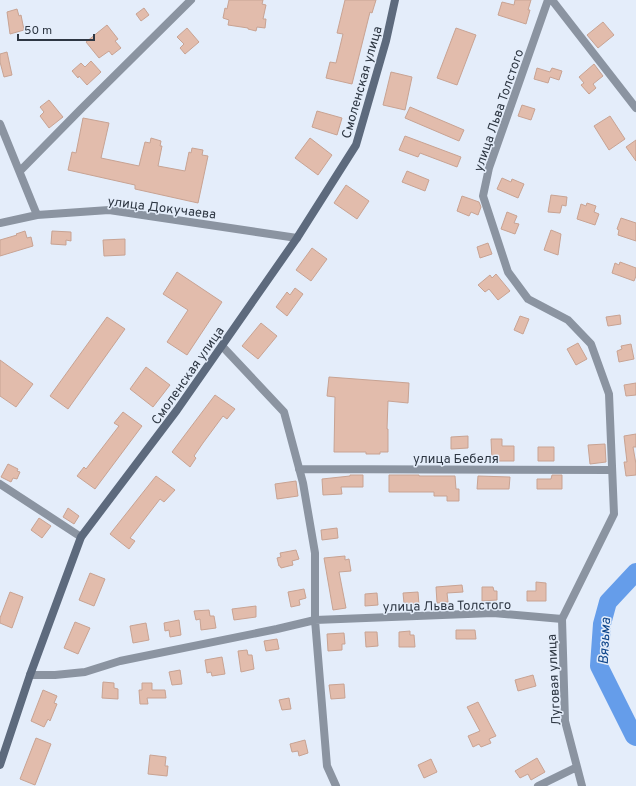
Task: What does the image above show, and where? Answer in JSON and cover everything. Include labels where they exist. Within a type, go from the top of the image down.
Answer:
[{"type":"main road","name":"Смоленская улица","points":[[0,765],[30,675],[81,537],[177,410],[222,346],[297,238],[356,145],[396,0]]},
{"type":"street","points":[[20,172],[80,108],[192,0]]},
{"type":"street","name":"улица Льва Толстого","points":[[30,675],[55,675],[85,672],[120,661],[277,630],[315,620],[493,613],[562,619],[614,514],[609,394],[591,344],[568,320],[528,299],[508,272],[483,196],[489,168],[548,0]]},
{"type":"street","points":[[552,0],[636,108]]},
{"type":"street","points":[[0,124],[37,214]]},
{"type":"street","name":"улица Докучаева","points":[[0,223],[37,214],[109,210],[297,238]]},
{"type":"street","points":[[222,346],[284,412],[303,483],[315,553],[315,620],[326,766],[336,786]]},
{"type":"street","name":"улица Бебеля","points":[[299,469],[612,470]]},
{"type":"street","points":[[0,484],[81,537]]},
{"type":"street","name":"Луговая улица","points":[[562,619],[565,721],[582,786]]},
{"type":"street","points":[[538,786],[577,767]]},
{"type":"building","points":[[229,0],[263,0],[262,4],[266,5],[263,19],[266,19],[265,28],[257,27],[256,31],[248,28],[228,25],[229,20],[223,18],[225,8],[227,9]]},
{"type":"building","points":[[345,0],[376,0],[372,13],[370,12],[352,84],[326,78],[330,62],[336,63],[343,34],[337,33]]},
{"type":"building","points":[[515,0],[531,0],[526,24],[498,15],[502,2],[514,5]]},
{"type":"building","points":[[144,8],[149,15],[141,21],[136,14]]},
{"type":"building","points":[[17,9],[19,16],[21,15],[24,30],[10,34],[7,12]]},
{"type":"building","points":[[603,22],[614,35],[598,48],[587,35]]},
{"type":"building","points":[[107,25],[118,39],[115,41],[121,48],[112,55],[109,51],[99,58],[86,42]]},
{"type":"building","points":[[187,28],[199,42],[185,54],[180,48],[184,44],[177,37]]},
{"type":"building","points":[[456,28],[476,35],[457,85],[437,78]]},
{"type":"building","points":[[7,52],[12,75],[4,77],[0,62],[0,54]]},
{"type":"building","points":[[91,61],[101,72],[87,85],[72,71],[81,63],[85,67]]},
{"type":"building","points":[[594,64],[603,76],[593,84],[596,88],[589,94],[581,85],[584,83],[579,77]]},
{"type":"building","points":[[537,68],[550,72],[552,68],[562,71],[559,80],[550,77],[548,83],[534,79]]},
{"type":"building","points":[[391,72],[412,77],[405,110],[383,105]]},
{"type":"building","points":[[49,100],[63,117],[49,128],[40,116],[44,112],[40,107]]},
{"type":"building","points":[[522,105],[535,109],[531,120],[518,116]]},
{"type":"building","points":[[410,107],[464,130],[459,141],[405,118]]},
{"type":"building","points":[[317,111],[342,118],[337,135],[312,127]]},
{"type":"building","points":[[610,116],[625,139],[609,150],[594,126]]},
{"type":"building","points":[[83,118],[109,123],[101,158],[139,166],[145,142],[150,143],[151,138],[161,141],[160,146],[162,146],[158,166],[185,171],[189,152],[191,153],[192,148],[203,150],[202,155],[208,156],[198,203],[135,189],[135,185],[68,170],[72,152],[76,153]]},
{"type":"building","points":[[405,136],[461,157],[457,167],[420,153],[418,157],[399,150]]},
{"type":"building","points":[[310,138],[332,155],[318,175],[295,158]]},
{"type":"building","points":[[636,140],[636,161],[626,147]]},
{"type":"building","points":[[407,171],[429,180],[425,191],[402,182]]},
{"type":"building","points":[[502,178],[511,182],[512,179],[524,184],[518,198],[497,189]]},
{"type":"building","points":[[346,185],[369,201],[357,219],[334,203]]},
{"type":"building","points":[[551,195],[567,197],[566,206],[562,205],[560,213],[548,212]]},
{"type":"building","points":[[462,196],[479,202],[481,207],[478,215],[471,212],[469,216],[457,211]]},
{"type":"building","points":[[587,203],[596,206],[594,212],[599,214],[595,225],[577,219],[581,204],[586,206]]},
{"type":"building","points":[[507,212],[517,216],[514,223],[519,224],[515,234],[501,229]]},
{"type":"building","points":[[621,218],[636,223],[636,241],[618,235],[619,230],[617,229]]},
{"type":"building","points":[[551,230],[561,234],[558,255],[544,250]]},
{"type":"building","points":[[25,231],[27,238],[31,237],[33,246],[0,256],[0,240]]},
{"type":"building","points":[[52,231],[71,232],[71,241],[66,240],[66,245],[51,244]]},
{"type":"building","points":[[125,239],[125,255],[104,256],[103,240]]},
{"type":"building","points":[[488,243],[492,254],[480,258],[477,247]]},
{"type":"building","points":[[312,248],[327,259],[311,281],[296,270]]},
{"type":"building","points":[[620,262],[636,268],[636,276],[634,281],[612,273],[615,263],[619,265]]},
{"type":"building","points":[[177,272],[222,302],[187,355],[167,342],[188,310],[163,294]]},
{"type":"building","points":[[496,274],[510,291],[498,300],[489,289],[485,292],[478,285],[490,275],[492,278]]},
{"type":"building","points":[[295,288],[303,294],[287,316],[276,307],[287,292],[290,295]]},
{"type":"building","points":[[620,315],[621,324],[608,326],[606,317]]},
{"type":"building","points":[[520,316],[529,319],[523,334],[514,330]]},
{"type":"building","points":[[107,317],[125,329],[68,409],[50,396]]},
{"type":"building","points":[[261,323],[277,336],[258,359],[242,346]]},
{"type":"building","points":[[578,343],[587,359],[576,365],[567,349]]},
{"type":"building","points":[[631,344],[634,359],[619,362],[617,351],[622,349],[621,346]]},
{"type":"building","points":[[0,360],[33,384],[16,407],[0,396]]},
{"type":"building","points":[[146,367],[170,385],[153,407],[130,389]]},
{"type":"building","points":[[329,377],[409,383],[408,403],[388,401],[388,452],[380,452],[380,454],[366,454],[366,452],[334,452],[335,397],[327,396]]},
{"type":"building","points":[[636,383],[636,395],[626,396],[624,385]]},
{"type":"building","points":[[215,395],[235,409],[227,419],[223,416],[194,456],[196,458],[190,467],[172,452]]},
{"type":"building","points":[[123,412],[142,426],[95,489],[77,476],[84,467],[86,469],[119,426],[114,423]]},
{"type":"building","points":[[636,434],[636,447],[633,447],[636,475],[626,476],[624,462],[627,462],[624,436]]},
{"type":"building","points":[[468,436],[468,448],[451,449],[451,437]]},
{"type":"building","points":[[491,439],[502,439],[502,446],[514,446],[514,461],[492,461]]},
{"type":"building","points":[[605,444],[606,462],[590,464],[588,445]]},
{"type":"building","points":[[538,447],[554,447],[554,461],[538,461]]},
{"type":"building","points":[[8,464],[18,469],[17,471],[20,472],[17,479],[13,478],[11,482],[1,477]]},
{"type":"building","points":[[350,475],[363,475],[363,487],[341,487],[342,494],[323,495],[322,479]]},
{"type":"building","points":[[389,475],[455,476],[456,489],[459,489],[459,501],[447,501],[447,496],[434,496],[434,492],[389,492]]},
{"type":"building","points":[[552,475],[562,475],[562,489],[537,489],[537,479],[551,479]]},
{"type":"building","points":[[156,476],[175,490],[164,502],[160,499],[130,538],[135,541],[129,549],[110,534]]},
{"type":"building","points":[[478,476],[510,477],[509,489],[477,489]]},
{"type":"building","points":[[296,481],[298,496],[277,499],[275,484]]},
{"type":"building","points":[[68,508],[79,516],[74,524],[63,517]]},
{"type":"building","points":[[39,518],[51,526],[42,538],[31,530]]},
{"type":"building","points":[[337,528],[338,538],[322,540],[321,530]]},
{"type":"building","points":[[296,550],[299,559],[292,561],[293,565],[281,568],[277,558],[281,557],[280,553]]},
{"type":"building","points":[[345,556],[345,560],[349,559],[351,571],[339,572],[346,608],[333,610],[324,558]]},
{"type":"building","points":[[90,573],[105,579],[94,606],[79,600]]},
{"type":"building","points":[[536,582],[546,583],[546,601],[527,601],[527,591],[536,591]]},
{"type":"building","points":[[462,585],[463,592],[447,593],[448,602],[437,603],[436,587]]},
{"type":"building","points":[[482,587],[493,587],[494,591],[497,591],[497,600],[482,601]]},
{"type":"building","points":[[304,589],[306,598],[299,600],[300,605],[291,607],[288,592]]},
{"type":"building","points":[[10,592],[23,597],[12,628],[0,623],[0,618]]},
{"type":"building","points":[[418,592],[419,605],[408,605],[408,603],[404,603],[403,593]]},
{"type":"building","points":[[377,593],[378,605],[365,606],[365,594]]},
{"type":"building","points":[[256,606],[256,617],[234,620],[232,609]]},
{"type":"building","points":[[209,610],[210,616],[214,616],[216,628],[201,630],[200,619],[196,620],[194,611]]},
{"type":"building","points":[[179,620],[181,635],[170,637],[169,630],[165,631],[164,623]]},
{"type":"building","points":[[75,622],[90,628],[78,654],[64,648]]},
{"type":"building","points":[[146,623],[149,640],[133,643],[130,626]]},
{"type":"building","points":[[456,630],[475,630],[476,639],[456,639]]},
{"type":"building","points":[[410,631],[410,635],[414,635],[415,647],[399,647],[399,632]]},
{"type":"building","points":[[365,632],[377,632],[378,646],[366,647]]},
{"type":"building","points":[[344,633],[345,644],[342,644],[342,650],[328,651],[327,634]]},
{"type":"building","points":[[277,639],[279,649],[266,651],[264,641]]},
{"type":"building","points":[[247,650],[248,655],[252,655],[254,669],[241,672],[238,651]]},
{"type":"building","points":[[222,657],[225,674],[212,676],[211,672],[207,673],[205,660]]},
{"type":"building","points":[[180,670],[182,684],[172,685],[169,672]]},
{"type":"building","points":[[533,675],[536,686],[518,691],[515,680]]},
{"type":"building","points":[[103,682],[114,683],[114,688],[118,689],[118,699],[102,698]]},
{"type":"building","points":[[142,683],[152,683],[152,690],[165,690],[166,698],[147,698],[148,704],[140,704],[139,690],[142,690]]},
{"type":"building","points":[[344,684],[345,698],[331,699],[329,685]]},
{"type":"building","points":[[43,690],[57,696],[54,703],[57,704],[50,721],[48,719],[44,727],[31,721]]},
{"type":"building","points":[[289,698],[291,709],[282,710],[279,700]]},
{"type":"building","points":[[478,702],[496,736],[489,739],[491,743],[481,747],[479,744],[473,747],[468,736],[480,731],[467,707]]},
{"type":"building","points":[[36,738],[51,744],[35,785],[20,779]]},
{"type":"building","points":[[305,740],[308,753],[299,756],[298,751],[292,752],[290,744]]},
{"type":"building","points":[[150,755],[166,757],[165,766],[168,766],[167,776],[148,774]]},
{"type":"building","points":[[537,758],[545,772],[531,780],[528,774],[520,778],[515,771]]},
{"type":"building","points":[[431,759],[437,772],[424,778],[418,765]]},
{"type":"waterway","name":"Вязьма","points":[[636,572],[608,602],[602,624],[599,666],[634,736],[636,737]]}]
